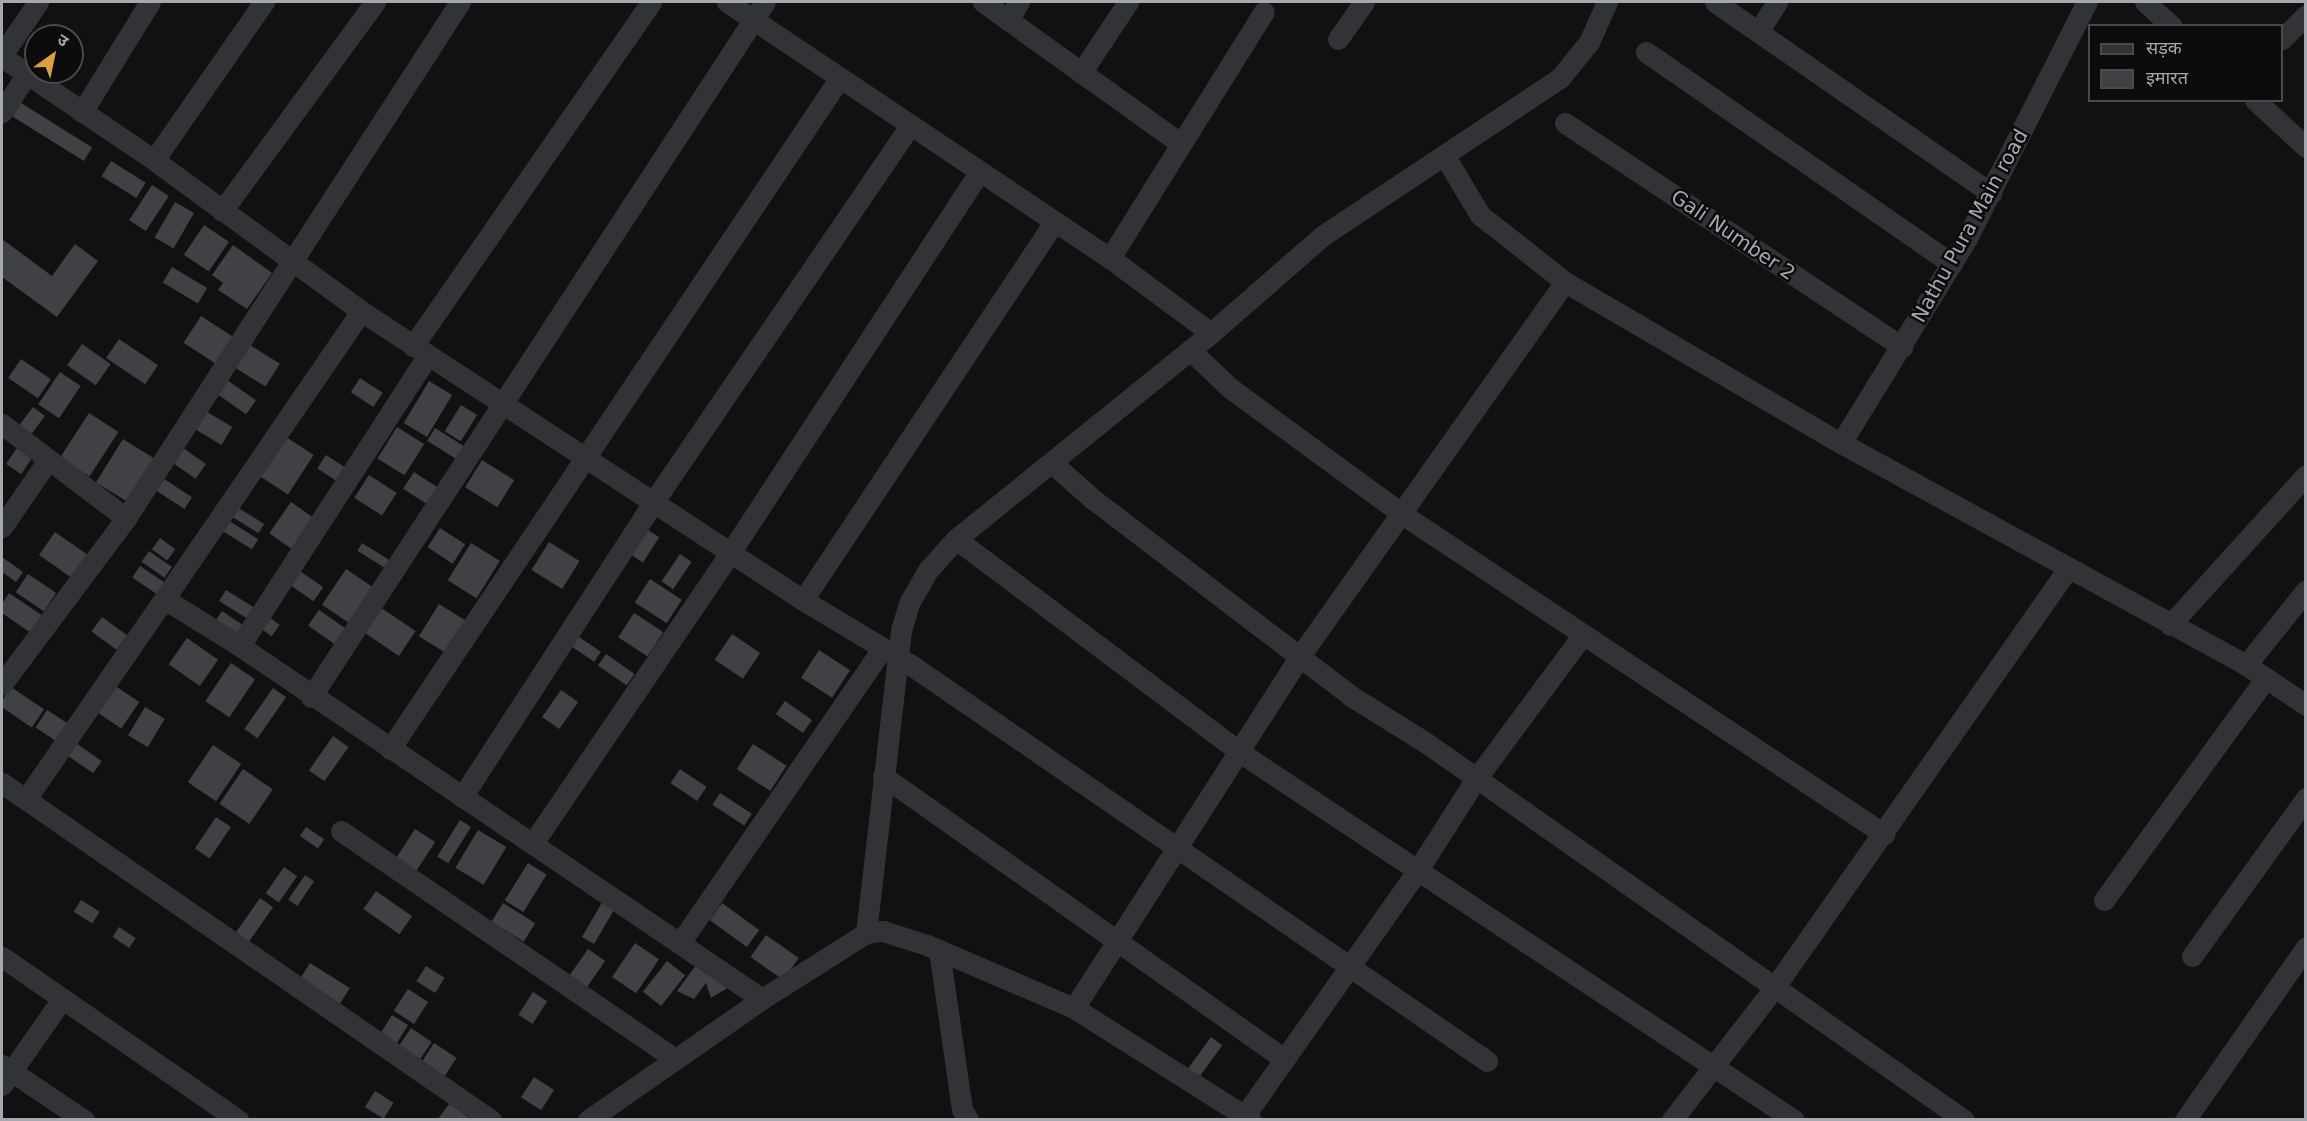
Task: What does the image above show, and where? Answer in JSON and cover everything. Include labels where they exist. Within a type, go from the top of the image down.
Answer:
[{"type":"street","points":[[24,72],[2,56],[38,2]]},
{"type":"street","points":[[82,112],[150,2]]},
{"type":"street","points":[[154,160],[264,2]]},
{"type":"street","points":[[222,211],[375,2]]},
{"type":"street","points":[[2,684],[126,518],[289,262],[460,2]]},
{"type":"street","points":[[240,646],[420,350],[651,2]]},
{"type":"street","points":[[727,2],[979,173],[1110,258],[1211,333]]},
{"type":"street","points":[[311,697],[765,2]]},
{"type":"street","points":[[983,2],[1180,143]]},
{"type":"street","points":[[1008,20],[1019,2]]},
{"type":"street","points":[[1082,73],[1128,2]]},
{"type":"street","points":[[1338,39],[1364,2]]},
{"type":"street","points":[[874,932],[901,630],[909,603],[929,569],[1059,469],[1193,353],[1211,333],[1322,236],[1447,159],[1560,78],[1584,51],[1607,2]]},
{"type":"street","points":[[1715,2],[1759,30],[1991,193]]},
{"type":"street","points":[[1759,30],[1777,2]]},
{"type":"street","name":"Nathu Pura Main road","points":[[1840,443],[1952,264],[1991,193],[2087,2]]},
{"type":"street","points":[[2145,2],[2170,24]]},
{"type":"street","points":[[1110,258],[1264,12]]},
{"type":"street","points":[[2283,38],[2306,15]]},
{"type":"street","points":[[1646,52],[1952,264]]},
{"type":"street","points":[[2,112],[24,79]]},
{"type":"street","points":[[390,749],[839,79]]},
{"type":"street","points":[[41,84],[154,160],[289,262],[361,311],[732,550],[803,600],[935,681],[1176,850],[1487,1061]]},
{"type":"street","points":[[2256,102],[2306,147]]},
{"type":"street","name":"Gali Number 2","points":[[1565,123],[1902,347]]},
{"type":"street","points":[[462,797],[654,501],[910,126]]},
{"type":"street","points":[[1447,159],[1480,215],[1565,282],[1840,443],[2067,570],[2246,665],[2306,705]]},
{"type":"street","points":[[532,843],[732,550],[979,173]]},
{"type":"street","points":[[803,600],[1054,222]]},
{"type":"street","points":[[1074,1008],[1300,656],[1565,282]]},
{"type":"street","points":[[26,799],[361,311]]},
{"type":"street","points":[[1193,353],[1230,388],[1402,514],[1582,636],[1884,834]]},
{"type":"street","points":[[2,424],[126,518]]},
{"type":"street","points":[[2,526],[48,460]]},
{"type":"street","points":[[1059,469],[1094,500],[1351,696],[1476,778],[1964,1119]]},
{"type":"street","points":[[2170,624],[2306,475]]},
{"type":"street","points":[[963,544],[995,571],[1238,751],[1419,868],[1794,1119]]},
{"type":"street","points":[[1672,1119],[1713,1063],[1774,988],[2067,570]]},
{"type":"street","points":[[2246,665],[2306,590]]},
{"type":"street","points":[[160,605],[171,603],[240,646],[311,697],[762,999]]},
{"type":"street","points":[[588,1119],[762,999],[874,932],[933,947],[1074,1008],[1248,1117],[1284,1059],[1419,868],[1476,778],[1582,636]]},
{"type":"street","points":[[680,943],[897,657]]},
{"type":"street","points":[[2104,900],[2266,678]]},
{"type":"street","points":[[888,779],[1118,939],[1284,1059]]},
{"type":"street","points":[[2,783],[491,1119]]},
{"type":"street","points":[[2192,956],[2306,798]]},
{"type":"street","points":[[341,831],[674,1058]]},
{"type":"street","points":[[933,947],[962,1108],[968,1119]]},
{"type":"street","points":[[2185,1119],[2306,947]]},
{"type":"street","points":[[2,957],[238,1119]]},
{"type":"street","points":[[62,999],[5,1074],[84,1119]]},
{"type":"building","points":[[21,103],[92,148],[84,161],[13,117]]},
{"type":"building","points":[[111,161],[146,183],[136,198],[101,176]]},
{"type":"building","points":[[152,185],[169,196],[146,231],[129,220]]},
{"type":"building","points":[[175,202],[194,213],[174,249],[154,238]]},
{"type":"building","points":[[204,225],[229,242],[209,272],[184,255]]},
{"type":"building","points":[[2,239],[52,276],[75,244],[98,261],[57,317],[2,277]]},
{"type":"building","points":[[233,245],[272,273],[247,309],[218,290],[223,283],[212,275]]},
{"type":"building","points":[[172,267],[207,288],[198,304],[163,282]]},
{"type":"building","points":[[201,316],[238,340],[220,367],[184,343]]},
{"type":"building","points":[[119,339],[158,365],[145,384],[106,358]]},
{"type":"building","points":[[245,342],[280,364],[265,387],[231,365]]},
{"type":"building","points":[[82,344],[111,364],[96,385],[67,365]]},
{"type":"building","points":[[21,359],[51,379],[38,398],[8,378]]},
{"type":"building","points":[[60,372],[81,386],[59,418],[38,404]]},
{"type":"building","points":[[224,378],[256,400],[246,414],[214,392]]},
{"type":"building","points":[[360,378],[383,393],[373,407],[351,392]]},
{"type":"building","points":[[429,381],[452,395],[427,437],[404,423]]},
{"type":"building","points":[[461,405],[477,415],[461,441],[445,431]]},
{"type":"building","points":[[33,407],[45,416],[31,434],[19,425]]},
{"type":"building","points":[[204,410],[232,427],[221,445],[193,428]]},
{"type":"building","points":[[89,413],[118,432],[89,477],[60,457]]},
{"type":"building","points":[[397,427],[424,444],[405,475],[377,458]]},
{"type":"building","points":[[435,428],[468,449],[460,461],[427,441]]},
{"type":"building","points":[[286,437],[314,455],[288,494],[260,476]]},
{"type":"building","points":[[123,439],[154,458],[127,501],[96,482]]},
{"type":"building","points":[[19,445],[34,455],[21,474],[6,464]]},
{"type":"building","points":[[183,448],[206,464],[196,479],[173,463]]},
{"type":"building","points":[[326,455],[351,471],[342,485],[317,468]]},
{"type":"building","points":[[482,460],[514,480],[497,507],[465,487]]},
{"type":"building","points":[[414,472],[443,491],[432,508],[403,489]]},
{"type":"building","points":[[369,475],[397,493],[382,516],[354,498]]},
{"type":"building","points":[[161,477],[192,497],[184,509],[153,489]]},
{"type":"building","points":[[291,502],[314,518],[292,549],[269,533]]},
{"type":"building","points":[[237,507],[264,524],[258,533],[231,516]]},
{"type":"building","points":[[226,519],[258,539],[252,549],[220,529]]},
{"type":"building","points":[[440,528],[465,544],[453,564],[427,547]]},
{"type":"building","points":[[645,528],[659,537],[643,562],[629,553]]},
{"type":"building","points":[[55,532],[87,554],[71,577],[39,555]]},
{"type":"building","points":[[160,538],[175,549],[167,560],[152,549]]},
{"type":"building","points":[[549,542],[580,561],[562,589],[532,570]]},
{"type":"building","points":[[362,543],[393,562],[388,570],[357,551]]},
{"type":"building","points":[[471,543],[500,561],[477,598],[448,580]]},
{"type":"building","points":[[149,551],[172,567],[164,578],[142,562]]},
{"type":"building","points":[[680,554],[692,562],[673,589],[662,581]]},
{"type":"building","points":[[2,557],[23,572],[16,582],[2,572]]},
{"type":"building","points":[[140,566],[168,585],[160,597],[132,578]]},
{"type":"building","points":[[297,569],[323,587],[313,601],[287,583]]},
{"type":"building","points":[[346,569],[377,590],[353,625],[322,605]]},
{"type":"building","points":[[28,574],[56,593],[44,611],[16,592]]},
{"type":"building","points":[[650,579],[682,600],[667,623],[635,602]]},
{"type":"building","points":[[226,590],[253,607],[246,618],[219,601]]},
{"type":"building","points":[[9,593],[43,616],[31,633],[2,613],[2,604]]},
{"type":"building","points":[[439,604],[471,624],[451,656],[419,636]]},
{"type":"building","points":[[380,607],[416,631],[399,656],[363,632]]},
{"type":"building","points":[[319,610],[345,628],[334,644],[308,626]]},
{"type":"building","points":[[222,611],[247,628],[237,642],[212,625]]},
{"type":"building","points":[[634,613],[663,632],[648,656],[618,637]]},
{"type":"building","points":[[266,615],[280,625],[272,636],[258,626]]},
{"type":"building","points":[[102,617],[127,635],[116,650],[91,632]]},
{"type":"building","points":[[732,634],[760,653],[743,679],[715,660]]},
{"type":"building","points":[[576,635],[601,652],[594,662],[569,645]]},
{"type":"building","points":[[187,638],[218,660],[200,686],[169,664]]},
{"type":"building","points":[[819,650],[850,670],[832,698],[801,678]]},
{"type":"building","points":[[606,654],[635,674],[627,686],[598,665]]},
{"type":"building","points":[[231,663],[255,679],[229,717],[205,701]]},
{"type":"building","points":[[111,683],[139,702],[121,729],[93,710]]},
{"type":"building","points":[[11,687],[44,709],[32,728],[2,707],[2,700]]},
{"type":"building","points":[[273,688],[286,697],[257,738],[244,729]]},
{"type":"building","points":[[561,690],[578,702],[559,729],[542,717]]},
{"type":"building","points":[[785,701],[812,720],[803,733],[776,714]]},
{"type":"building","points":[[145,707],[165,719],[148,747],[128,735]]},
{"type":"building","points":[[47,710],[70,725],[58,742],[36,728]]},
{"type":"building","points":[[333,736],[349,747],[324,781],[309,770]]},
{"type":"building","points":[[73,741],[102,761],[93,773],[64,753]]},
{"type":"building","points":[[753,744],[787,766],[770,791],[737,769]]},
{"type":"building","points":[[213,745],[241,764],[216,801],[188,782]]},
{"type":"building","points":[[243,769],[273,789],[249,824],[220,804]]},
{"type":"building","points":[[680,769],[707,787],[697,801],[670,783]]},
{"type":"building","points":[[720,793],[752,814],[744,825],[712,805]]},
{"type":"building","points":[[216,817],[231,827],[210,859],[195,849]]},
{"type":"building","points":[[460,820],[471,827],[448,863],[437,856]]},
{"type":"building","points":[[306,827],[324,839],[318,848],[300,836]]},
{"type":"building","points":[[415,829],[435,842],[415,873],[395,860]]},
{"type":"building","points":[[478,830],[506,847],[484,885],[455,868]]},
{"type":"building","points":[[528,863],[547,875],[523,912],[505,900]]},
{"type":"building","points":[[284,867],[297,876],[279,902],[266,893]]},
{"type":"building","points":[[305,875],[314,881],[297,906],[288,900]]},
{"type":"building","points":[[376,891],[412,916],[399,934],[363,909]]},
{"type":"building","points":[[260,898],[273,907],[247,944],[234,935]]},
{"type":"building","points":[[604,899],[616,906],[594,944],[582,937]]},
{"type":"building","points":[[81,900],[100,912],[92,924],[74,912]]},
{"type":"building","points":[[503,903],[535,923],[524,942],[491,922]]},
{"type":"building","points":[[722,903],[759,930],[747,947],[710,920]]},
{"type":"building","points":[[119,927],[136,938],[129,948],[112,937]]},
{"type":"building","points":[[766,935],[799,958],[783,980],[751,957]]},
{"type":"building","points":[[635,943],[659,959],[636,993],[612,977]]},
{"type":"building","points":[[588,949],[605,961],[585,990],[568,978]]},
{"type":"building","points":[[667,961],[685,975],[661,1006],[643,992]]},
{"type":"building","points":[[699,961],[731,986],[711,998],[706,983],[694,999],[677,991]]},
{"type":"building","points":[[310,963],[350,988],[337,1009],[297,984]]},
{"type":"building","points":[[426,966],[445,978],[435,993],[416,981]]},
{"type":"building","points":[[408,989],[428,1002],[414,1024],[394,1011]]},
{"type":"building","points":[[533,992],[547,1001],[533,1024],[518,1015]]},
{"type":"building","points":[[392,1015],[408,1025],[396,1045],[380,1035]]},
{"type":"building","points":[[411,1028],[432,1042],[419,1060],[399,1046]]},
{"type":"building","points":[[1211,1037],[1222,1045],[1199,1077],[1188,1069]]},
{"type":"building","points":[[434,1043],[457,1058],[444,1077],[421,1062]]},
{"type":"building","points":[[534,1077],[554,1090],[541,1110],[521,1097]]},
{"type":"building","points":[[375,1091],[394,1103],[384,1119],[365,1107]]},
{"type":"building","points":[[450,1103],[471,1120],[437,1120]]}]
